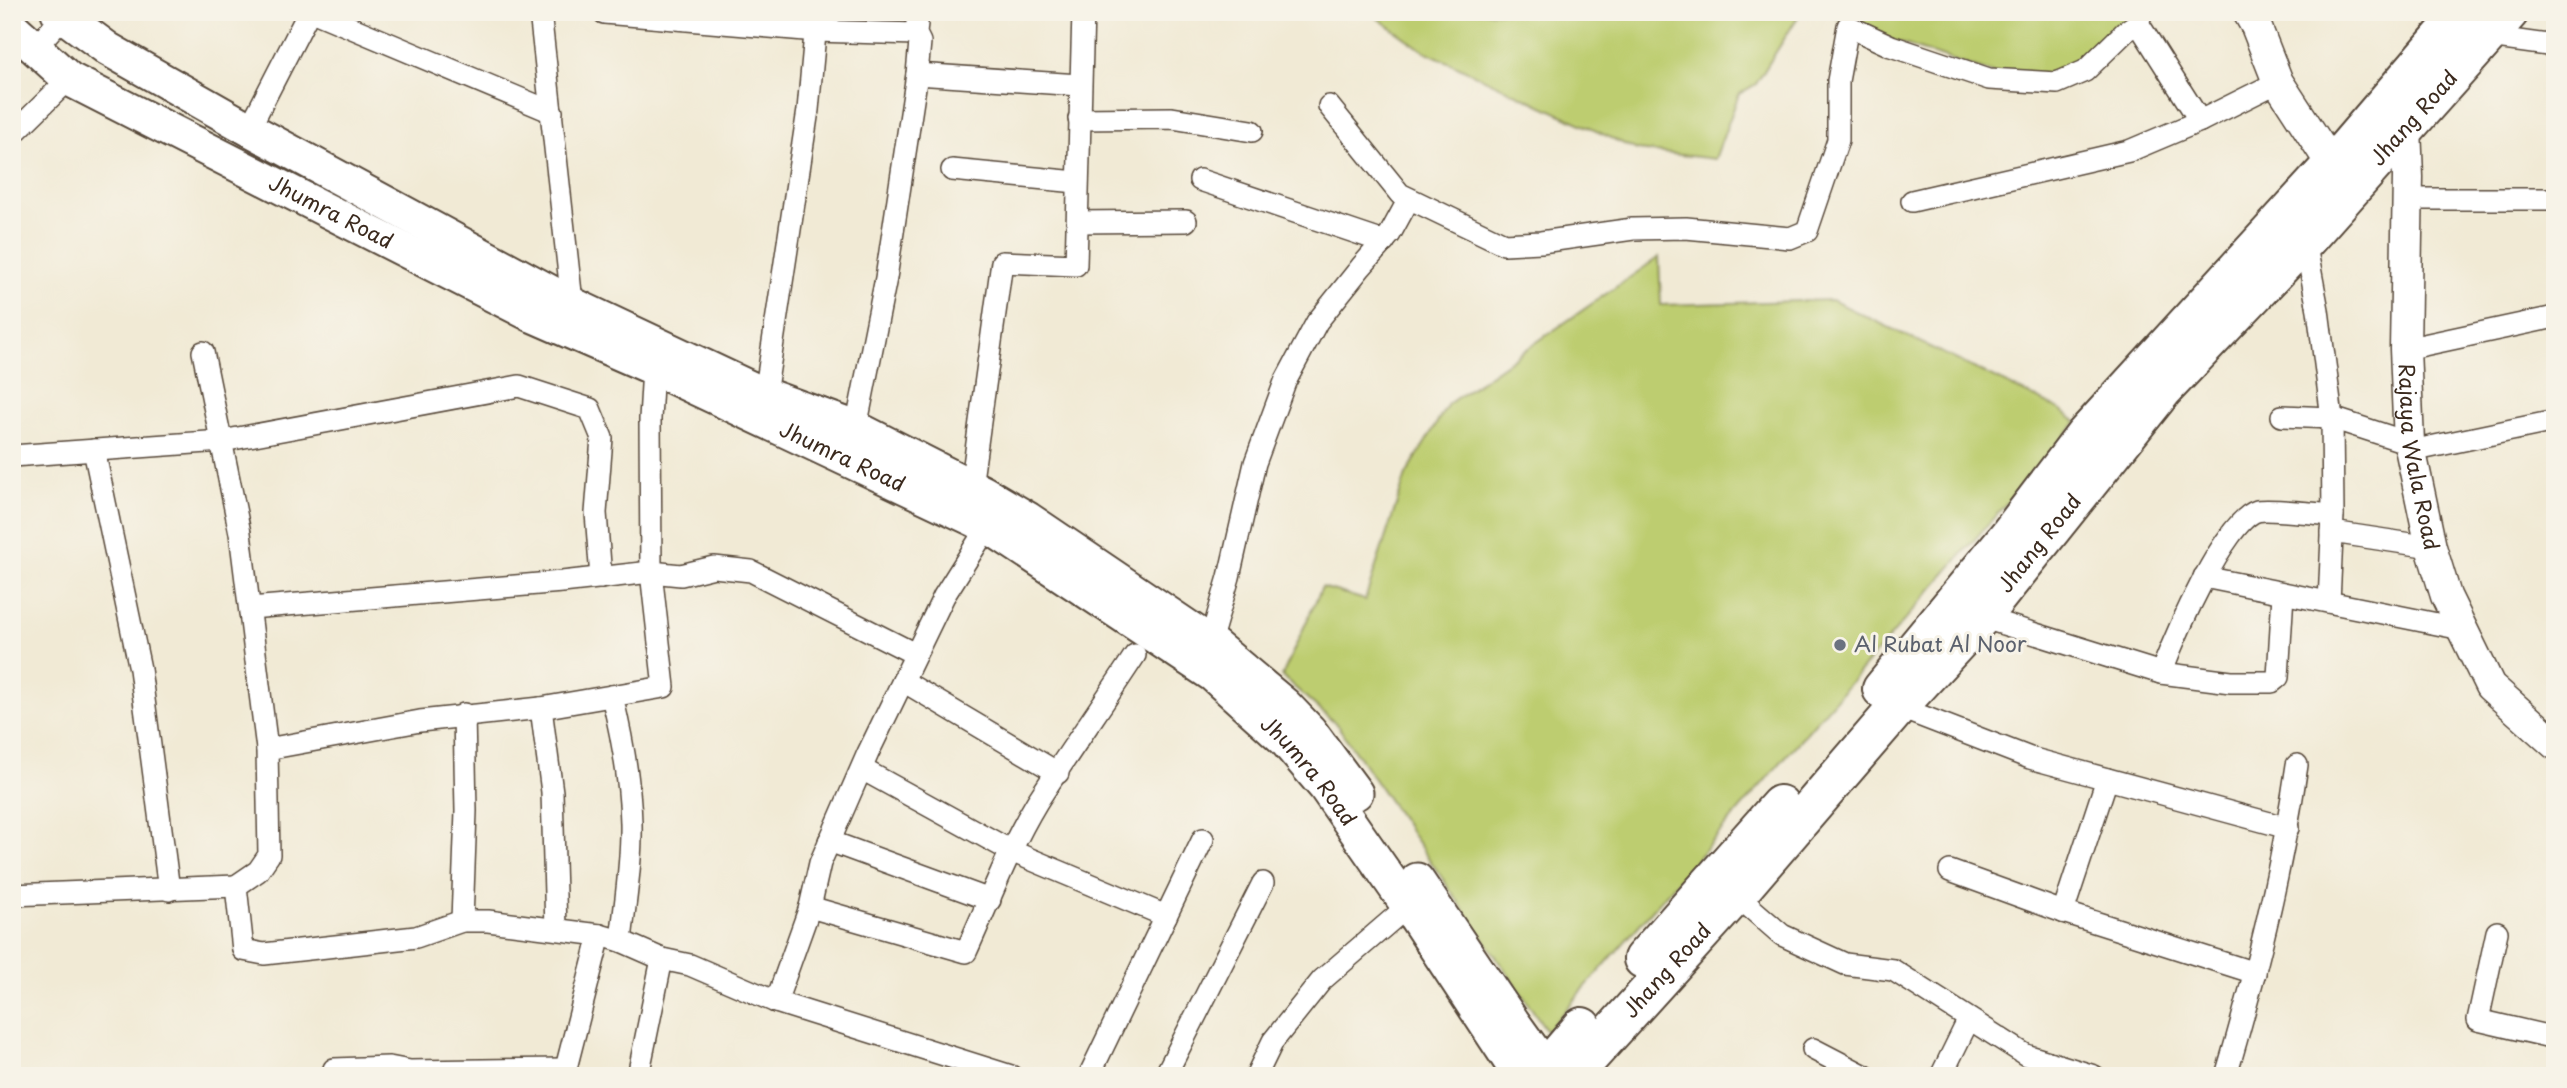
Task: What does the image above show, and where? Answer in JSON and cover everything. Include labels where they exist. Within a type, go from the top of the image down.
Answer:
[{"type":"highway","name":"Jhang Road","points":[[1547,1074],[1875,697],[2305,241],[2406,127],[2487,21]]},
{"type":"highway","name":"Jhang Road","points":[[1547,1074],[1736,895],[1898,707],[1980,617],[2020,543],[2085,435],[2332,165],[2487,21]]},
{"type":"main road","name":"Jhumra Road","points":[[63,14],[108,49],[653,368],[988,526],[1213,675],[1284,740],[1325,787],[1408,906],[1547,1074]]},
{"type":"main road","name":"Jhumra Road","points":[[24,38],[69,79],[566,315]]},
{"type":"main road","name":"Jhumra Road","points":[[566,315],[578,307],[765,395],[856,428],[1028,519],[1210,642],[1285,705],[1310,731],[1400,855],[1547,1074]]},
{"type":"street","points":[[248,129],[312,12],[552,112]]},
{"type":"street","points":[[540,12],[552,112],[566,315]]},
{"type":"street","points":[[971,487],[1002,262],[1076,265],[1083,12]]},
{"type":"street","points":[[2248,12],[2278,82],[2332,165]]},
{"type":"street","points":[[604,13],[816,25],[917,23],[920,42],[917,74],[886,278],[856,428]]},
{"type":"street","points":[[24,38],[63,14]]},
{"type":"street","points":[[1328,106],[1400,194],[1504,244],[1541,242],[1633,229],[1686,228],[1790,238],[1807,231],[1838,140],[1838,80],[1848,26],[1891,46],[1989,79],[2057,83],[2085,71],[2140,18],[2200,121]]},
{"type":"street","points":[[2487,21],[2555,46]]},
{"type":"street","points":[[765,395],[806,124],[816,25]]},
{"type":"street","points":[[917,74],[1079,85]]},
{"type":"street","points":[[12,135],[69,79]]},
{"type":"street","points":[[1912,201],[2129,151],[2200,121],[2278,82]]},
{"type":"street","points":[[1079,119],[1172,118],[1252,131]]},
{"type":"street","name":"Rajaya Wala Road","points":[[2406,127],[2408,199],[2405,349],[2410,447],[2431,547],[2446,596],[2490,686],[2551,733]]},
{"type":"street","points":[[952,170],[1077,182]]},
{"type":"street","points":[[1200,180],[1384,242]]},
{"type":"street","points":[[2408,199],[2555,198]]},
{"type":"street","points":[[1210,642],[1229,577],[1255,463],[1284,382],[1317,322],[1390,234],[1409,199]]},
{"type":"street","points":[[1077,222],[1186,221]]},
{"type":"street","points":[[2305,241],[2318,310],[2332,418],[2329,603]]},
{"type":"street","points":[[2405,349],[2555,317]]},
{"type":"street","points":[[12,895],[236,886],[258,870],[269,855],[267,749],[250,608],[240,533],[203,352]]},
{"type":"street","points":[[267,749],[464,714],[541,708],[664,687],[651,572],[650,419],[653,368]]},
{"type":"street","points":[[12,456],[222,441],[519,386],[590,409],[603,438],[596,513],[601,578]]},
{"type":"street","points":[[2282,416],[2332,418],[2410,447],[2555,421]]},
{"type":"street","points":[[94,450],[140,669],[169,890]]},
{"type":"street","points":[[2161,673],[2204,577],[2242,520],[2258,510],[2332,523],[2431,547]]},
{"type":"street","points":[[776,1002],[810,906],[820,863],[829,841],[944,596],[988,526]]},
{"type":"street","points":[[250,608],[651,572],[681,575],[714,566],[751,571],[915,654]]},
{"type":"street","points":[[2204,577],[2462,629]]},
{"type":"street","points":[[1980,617],[2161,673],[2231,682],[2276,680],[2283,594]]},
{"type":"street","points":[[810,906],[966,952],[999,874],[1037,803],[1135,655]]},
{"type":"street","points":[[903,681],[1058,773]]},
{"type":"street","points":[[334,1069],[389,1067],[410,1073],[565,1072],[611,938],[631,823],[623,740],[612,696]]},
{"type":"street","points":[[1898,707],[2030,758],[2288,828]]},
{"type":"street","points":[[541,708],[552,792],[556,929]]},
{"type":"street","points":[[462,921],[466,811],[464,714]]},
{"type":"street","points":[[2226,1076],[2255,973],[2288,828],[2297,765]]},
{"type":"street","points":[[862,769],[1011,851],[1166,916]]},
{"type":"street","points":[[2063,912],[2107,779]]},
{"type":"street","points":[[1089,1076],[1203,839]]},
{"type":"street","points":[[829,841],[990,900]]},
{"type":"street","points":[[1950,871],[2063,912],[2255,973]]},
{"type":"street","points":[[1165,1076],[1263,883]]},
{"type":"street","points":[[236,886],[243,950],[264,954],[416,937],[462,921],[488,921],[611,938],[662,959],[690,964],[776,1002],[1011,1076]]},
{"type":"street","points":[[1736,895],[1782,935],[1845,964],[1893,970],[2026,1055],[2094,1076]]},
{"type":"street","points":[[1256,1076],[1273,1041],[1322,980],[1408,906]]},
{"type":"street","points":[[2497,932],[2478,1020],[2555,1038]]},
{"type":"street","points":[[638,1076],[662,959]]},
{"type":"street","points":[[1941,1076],[1969,1019]]},
{"type":"street","points":[[1813,1049],[1865,1076]]},
{"type":"green space","points":[[1369,12],[1801,12],[1756,84],[1739,94],[1715,159],[1637,150],[1422,50]]},
{"type":"green space","points":[[1829,12],[2142,12],[2085,71],[2020,82],[1848,26]]},
{"type":"green space","points":[[1659,257],[1661,305],[1832,300],[2057,408],[2077,422],[1547,1031],[1337,725],[1282,676],[1322,587],[1365,600],[1406,475],[1448,404]]},
{"type":"place","name":"Al Rubat Al Noor","points":[[1840,645]]}]
